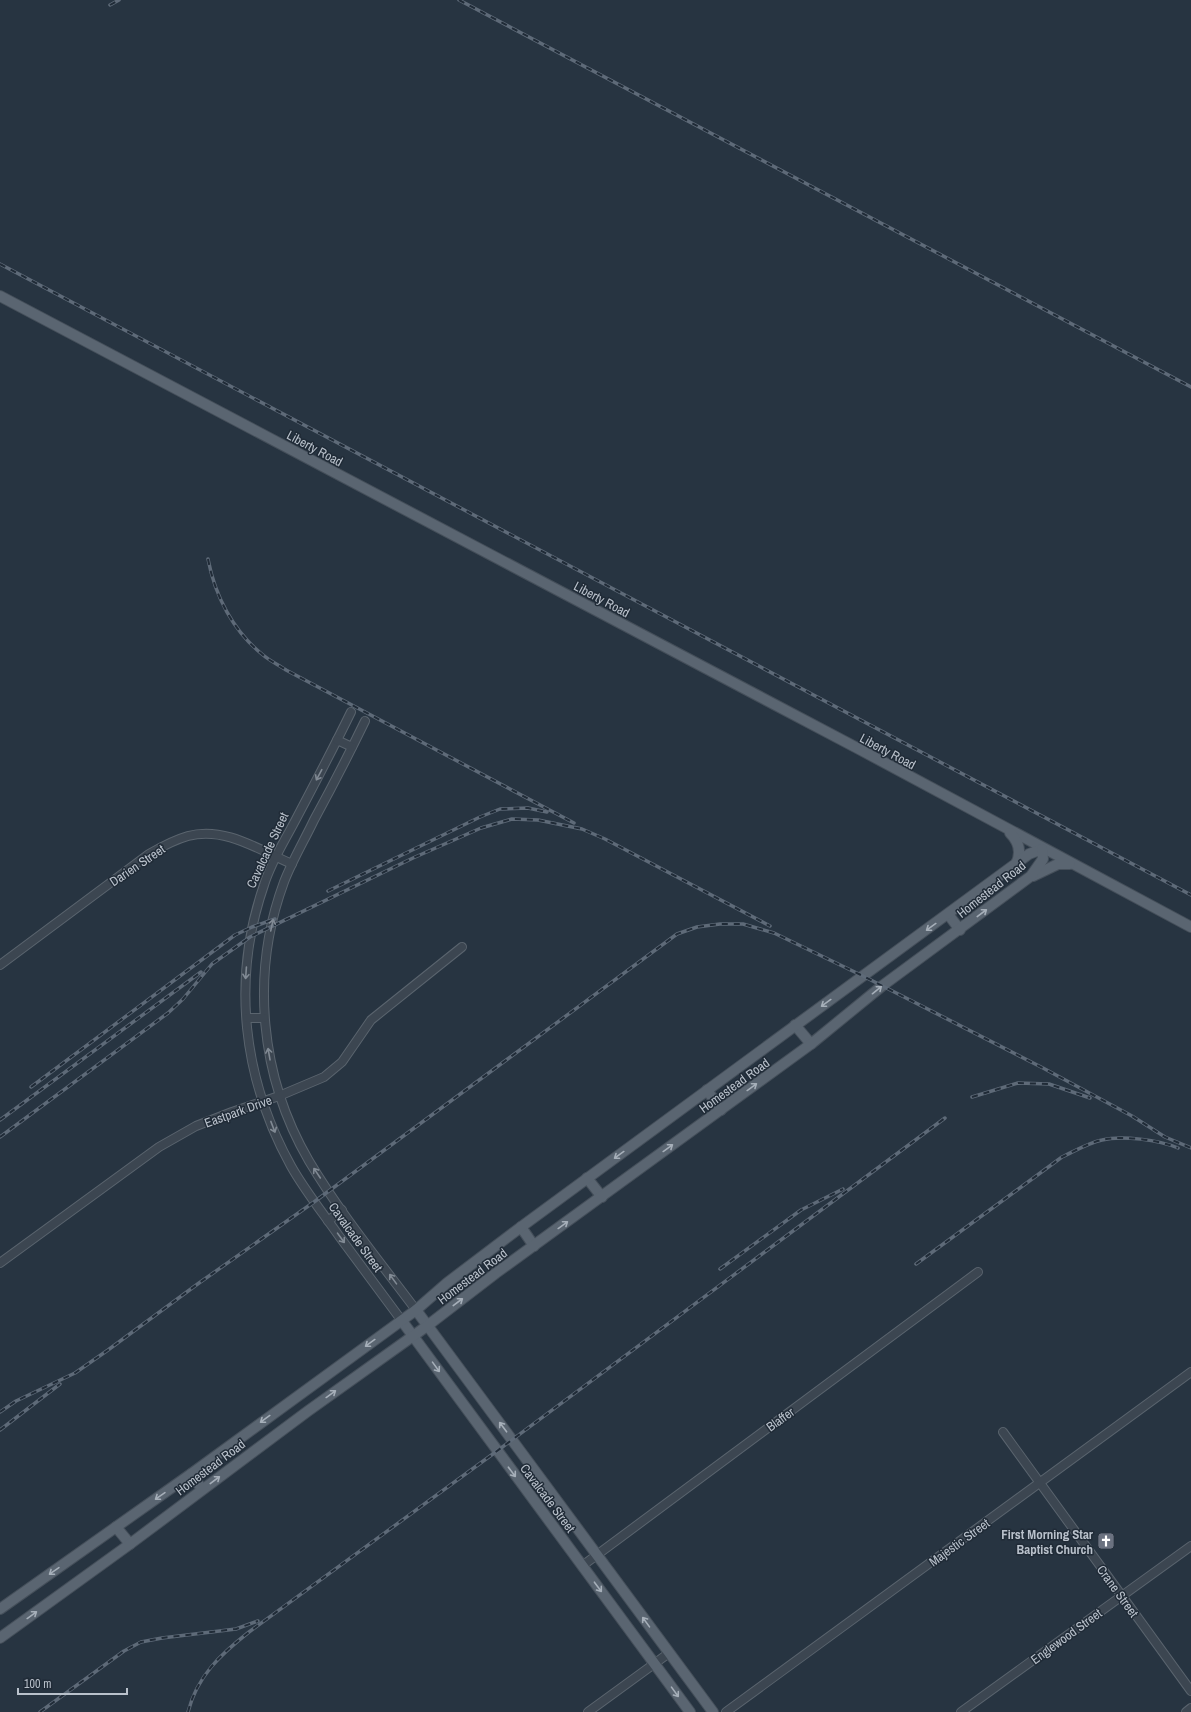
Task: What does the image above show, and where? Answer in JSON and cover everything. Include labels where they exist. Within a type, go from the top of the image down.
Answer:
[{"type":"main road","name":"Liberty Road","points":[[0,296],[853,746],[1072,865],[1191,927]]},
{"type":"main road","points":[[1000,826],[1010,833],[1017,842],[1019,853],[1016,864]]},
{"type":"main road","name":"Homestead Road","points":[[0,1609],[191,1474],[296,1396],[402,1321],[447,1283],[587,1178],[1031,853],[1042,848],[1043,859],[1031,876],[960,930],[882,986],[811,1044],[427,1326],[308,1411],[130,1544],[1,1634]]},
{"type":"main road","points":[[1031,876],[1058,864],[1072,865]]},
{"type":"main road","points":[[948,914],[960,930]]},
{"type":"main road","points":[[796,1025],[811,1044]]},
{"type":"main road","points":[[707,1090],[721,1110]]},
{"type":"main road","points":[[587,1178],[602,1197]]},
{"type":"main road","points":[[520,1228],[534,1246]]},
{"type":"main road","name":"Cavalcade Street","points":[[416,1310],[713,1712]]},
{"type":"main road","name":"Cavalcade Street","points":[[402,1321],[690,1712]]},
{"type":"main road","points":[[296,1396],[308,1411]]},
{"type":"main road","points":[[191,1474],[202,1489]]},
{"type":"main road","points":[[116,1527],[130,1544]]},
{"type":"street","name":"Cavalcade Street","points":[[351,712],[264,883],[250,937],[245,977],[249,1051],[263,1102],[276,1135],[292,1167],[328,1221],[402,1321]]},
{"type":"street","name":"Cavalcade Street","points":[[365,721],[292,864],[278,900],[266,950],[263,993],[264,1018],[272,1071],[279,1096],[309,1161],[342,1210],[416,1310]]},
{"type":"street","points":[[337,740],[352,747]]},
{"type":"street","name":"Darien Street","points":[[0,965],[149,854],[172,842],[188,836],[205,833],[220,834],[249,843],[292,864]]},
{"type":"street","name":"Eastpark Drive","points":[[0,1263],[159,1147],[196,1126],[279,1096],[324,1077],[342,1062],[371,1020],[462,947]]},
{"type":"street","points":[[247,1018],[264,1018]]},
{"type":"street","points":[[328,1221],[342,1210]]},
{"type":"street","name":"Blaffer","points":[[582,1566],[978,1272]]},
{"type":"street","name":"Majestic Street","points":[[726,1712],[1191,1372]]},
{"type":"street","name":"Crane Street","points":[[1003,1432],[1120,1596],[1191,1691]]},
{"type":"street","name":"Englewood Street","points":[[961,1712],[1191,1546]]},
{"type":"street","points":[[588,1712],[669,1653]]},
{"type":"street","points":[[1186,1712],[1191,1708]]},
{"type":"railway","points":[[110,5],[119,0]]},
{"type":"railway","points":[[459,0],[1191,387]]},
{"type":"railway","points":[[0,264],[1191,895]]},
{"type":"railway","points":[[208,559],[215,586],[234,624],[252,646],[266,657],[286,670],[574,823]]},
{"type":"railway","points":[[328,891],[480,817],[500,809],[528,808],[547,812]]},
{"type":"railway","points":[[0,1137],[168,1013],[183,999],[212,964],[250,937],[413,858],[481,828],[512,819],[538,820],[582,829],[605,839],[770,926]]},
{"type":"railway","points":[[31,1087],[235,935],[275,919]]},
{"type":"railway","points":[[0,1412],[16,1401],[75,1373],[314,1202],[677,934],[697,927],[720,924],[743,924],[774,933],[863,976],[1043,1068],[1132,1116],[1165,1137],[1191,1148]]},
{"type":"railway","points":[[0,1120],[201,972]]},
{"type":"railway","points":[[972,1097],[1018,1083],[1049,1084],[1090,1098]]},
{"type":"railway","points":[[188,1712],[197,1687],[211,1667],[220,1657],[249,1632],[497,1451],[945,1118]]},
{"type":"railway","points":[[916,1264],[1062,1157],[1087,1145],[1097,1141],[1130,1138],[1161,1143],[1178,1148]]},
{"type":"railway","points":[[720,1269],[801,1210],[843,1189]]},
{"type":"railway","points":[[0,1430],[60,1384]]},
{"type":"railway","points":[[40,1712],[124,1651],[141,1642],[236,1629],[258,1621]]},
{"type":"place","name":"First Morning Star Baptist Church","points":[[1106,1541]]}]
